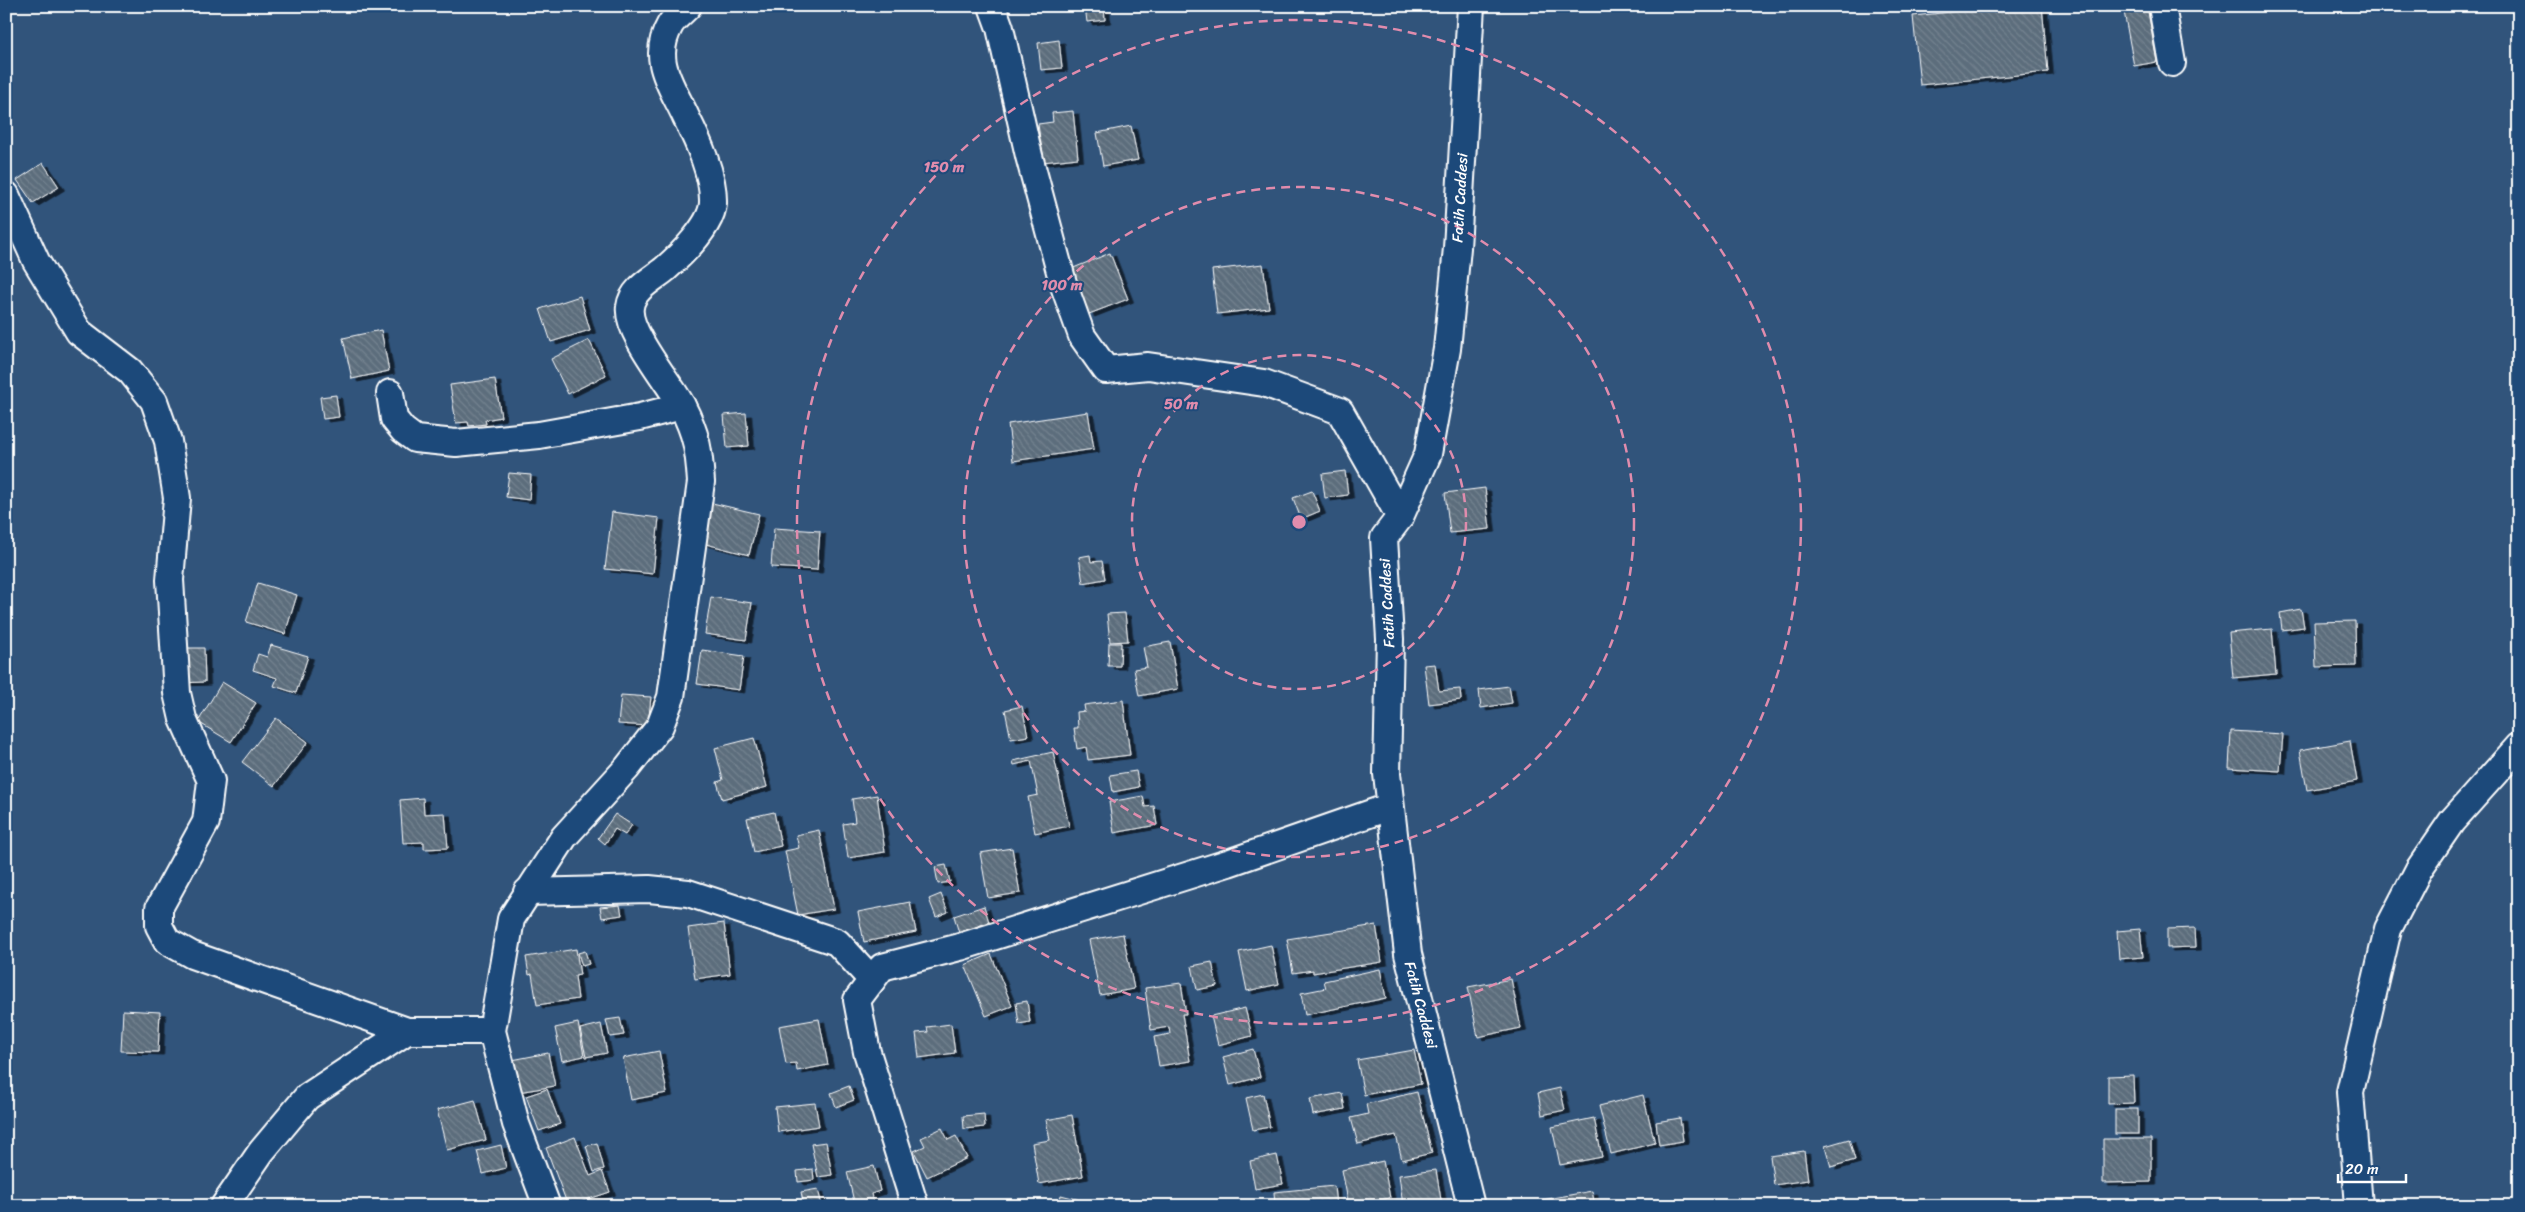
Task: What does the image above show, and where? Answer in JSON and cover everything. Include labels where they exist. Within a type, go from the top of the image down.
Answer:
[{"type":"street","points":[[547,1206],[516,1124],[492,1031],[511,919],[564,837],[627,768],[660,726],[671,697],[701,482],[699,447],[682,406],[639,337],[632,322],[630,307],[634,296],[666,268],[703,228],[713,204],[709,175],[686,116],[671,91],[662,67],[663,43],[670,24],[688,6]]},
{"type":"street","points":[[992,6],[1000,28],[1029,156],[1063,283],[1082,336],[1106,370],[1148,366],[1264,383],[1340,411],[1400,517]]},
{"type":"street","name":"Fatih Caddesi","points":[[1471,6],[1457,248],[1447,349],[1428,454],[1400,517],[1384,538],[1390,639],[1387,705],[1389,808],[1408,954],[1471,1206]]},
{"type":"street","points":[[2162,6],[2172,62]]},
{"type":"street","points":[[6,195],[36,261],[79,332],[130,371],[154,401],[168,440],[176,498],[170,580],[177,692],[183,719],[210,781],[206,822],[159,908],[159,926],[167,941],[192,955],[407,1031],[492,1031]]},
{"type":"street","points":[[390,393],[394,419],[403,430],[415,439],[456,443],[538,435],[640,417],[682,406]]},
{"type":"street","points":[[2359,1206],[2350,1092],[2388,929],[2419,869],[2452,820],[2519,746]]},
{"type":"street","points":[[915,1206],[867,1052],[857,1000],[882,967],[960,946],[1218,866],[1389,808]]},
{"type":"street","points":[[527,892],[649,889],[688,892],[837,942],[872,980]]},
{"type":"street","points":[[224,1206],[261,1152],[307,1097],[407,1031]]},
{"type":"building","points":[[1085,6],[1104,6],[1105,20],[1087,22]]},
{"type":"building","points":[[2008,6],[2042,6],[2048,72],[1920,85],[1913,16]]},
{"type":"building","points":[[2123,6],[2147,6],[2157,62],[2134,66]]},
{"type":"building","points":[[1059,40],[1062,68],[1041,70],[1038,43]]},
{"type":"building","points":[[1073,111],[1078,158],[1043,162],[1038,124],[1053,122],[1052,113]]},
{"type":"building","points":[[1131,126],[1138,160],[1103,166],[1097,133]]},
{"type":"building","points":[[43,163],[59,187],[33,203],[17,180]]},
{"type":"building","points":[[1110,253],[1128,299],[1089,314],[1071,269]]},
{"type":"building","points":[[1263,264],[1269,308],[1217,314],[1212,270]]},
{"type":"building","points":[[580,296],[590,330],[551,342],[540,309]]},
{"type":"building","points":[[381,330],[389,371],[352,379],[343,338]]},
{"type":"building","points":[[589,340],[606,375],[568,394],[551,359]]},
{"type":"building","points":[[495,379],[501,417],[485,420],[486,424],[469,426],[468,422],[456,423],[450,385]]},
{"type":"building","points":[[336,395],[339,417],[323,419],[320,397]]},
{"type":"building","points":[[1088,412],[1094,449],[1013,461],[1008,424]]},
{"type":"building","points":[[746,413],[749,446],[727,448],[724,415]]},
{"type":"building","points":[[1345,471],[1348,495],[1325,498],[1322,474]]},
{"type":"building","points":[[509,473],[531,475],[529,500],[506,497]]},
{"type":"building","points":[[1485,488],[1490,529],[1450,533],[1445,493]]},
{"type":"building","points":[[1312,491],[1320,511],[1301,519],[1293,498]]},
{"type":"building","points":[[708,502],[759,514],[749,555],[698,542]]},
{"type":"building","points":[[612,512],[659,518],[653,574],[605,569]]},
{"type":"building","points":[[774,528],[820,531],[817,570],[771,567]]},
{"type":"building","points":[[1090,555],[1091,562],[1102,561],[1105,579],[1083,583],[1079,557]]},
{"type":"building","points":[[258,583],[297,595],[285,634],[246,622]]},
{"type":"building","points":[[711,597],[752,603],[746,640],[705,634]]},
{"type":"building","points":[[2301,609],[2304,627],[2282,630],[2280,613]]},
{"type":"building","points":[[1125,613],[1128,641],[1110,642],[1107,614]]},
{"type":"building","points":[[2355,621],[2356,666],[2316,667],[2314,622]]},
{"type":"building","points":[[2272,629],[2276,674],[2233,678],[2229,633]]},
{"type":"building","points":[[1170,642],[1178,689],[1139,696],[1134,669],[1147,667],[1143,647]]},
{"type":"building","points":[[1109,643],[1121,643],[1120,666],[1108,666]]},
{"type":"building","points":[[271,645],[308,656],[296,693],[274,686],[277,678],[253,670],[258,654],[267,657]]},
{"type":"building","points":[[178,648],[204,648],[205,682],[179,683]]},
{"type":"building","points":[[702,650],[744,656],[739,690],[697,684]]},
{"type":"building","points":[[1435,664],[1439,691],[1460,689],[1461,700],[1429,704],[1424,665]]},
{"type":"building","points":[[222,682],[256,703],[231,742],[198,722]]},
{"type":"building","points":[[1509,686],[1512,703],[1481,708],[1479,690]]},
{"type":"building","points":[[621,695],[651,697],[648,726],[618,724]]},
{"type":"building","points":[[1123,700],[1130,755],[1088,760],[1086,747],[1077,749],[1074,728],[1078,728],[1077,712],[1085,711],[1084,705]]},
{"type":"building","points":[[1022,706],[1028,736],[1011,739],[1005,710]]},
{"type":"building","points":[[276,718],[308,742],[274,786],[242,762]]},
{"type":"building","points":[[2231,731],[2283,734],[2280,771],[2229,768]]},
{"type":"building","points":[[754,738],[767,787],[722,799],[717,782],[723,780],[715,748]]},
{"type":"building","points":[[2350,741],[2357,781],[2307,790],[2300,750]]},
{"type":"building","points":[[1053,752],[1069,826],[1035,833],[1028,797],[1038,795],[1031,761],[1014,765],[1013,761]]},
{"type":"building","points":[[1136,771],[1139,787],[1113,792],[1110,775]]},
{"type":"building","points":[[877,795],[885,852],[848,858],[843,824],[855,822],[852,799]]},
{"type":"building","points":[[1143,796],[1145,807],[1154,806],[1157,825],[1114,833],[1109,802]]},
{"type":"building","points":[[423,798],[424,814],[445,813],[448,848],[424,849],[424,842],[403,843],[400,800]]},
{"type":"building","points":[[774,812],[781,846],[754,852],[747,818]]},
{"type":"building","points":[[615,814],[632,825],[625,835],[615,829],[605,844],[598,838]]},
{"type":"building","points":[[819,830],[834,909],[798,915],[785,851],[799,848],[796,835]]},
{"type":"building","points":[[1012,848],[1020,893],[988,898],[980,853]]},
{"type":"building","points":[[946,865],[950,882],[938,884],[935,867]]},
{"type":"building","points":[[941,894],[948,912],[936,917],[929,899]]},
{"type":"building","points":[[910,902],[916,932],[864,942],[858,912]]},
{"type":"building","points":[[620,905],[622,915],[602,918],[600,907]]},
{"type":"building","points":[[984,906],[989,922],[959,933],[954,916]]},
{"type":"building","points":[[724,923],[730,974],[695,979],[688,928]]},
{"type":"building","points":[[1376,925],[1382,962],[1313,973],[1313,970],[1293,973],[1287,939]]},
{"type":"building","points":[[2195,928],[2196,947],[2167,948],[2167,929]]},
{"type":"building","points":[[2140,929],[2143,957],[2119,959],[2117,931]]},
{"type":"building","points":[[1123,934],[1134,989],[1100,995],[1089,940]]},
{"type":"building","points":[[1271,945],[1279,984],[1247,991],[1239,952]]},
{"type":"building","points":[[576,949],[580,975],[575,976],[578,999],[537,1005],[532,974],[529,975],[526,957]]},
{"type":"building","points":[[585,951],[589,964],[582,966],[578,953]]},
{"type":"building","points":[[991,954],[1012,1006],[986,1016],[965,965]]},
{"type":"building","points":[[1212,962],[1217,986],[1197,990],[1192,966]]},
{"type":"building","points":[[1380,969],[1386,998],[1305,1015],[1301,993],[1326,988],[1324,981]]},
{"type":"building","points":[[1511,979],[1521,1028],[1478,1037],[1468,987]]},
{"type":"building","points":[[1181,983],[1186,1014],[1182,1014],[1190,1061],[1159,1066],[1154,1037],[1170,1034],[1169,1027],[1151,1030],[1145,988]]},
{"type":"building","points":[[1027,1001],[1030,1022],[1019,1024],[1016,1003]]},
{"type":"building","points":[[1245,1008],[1252,1036],[1218,1045],[1211,1016]]},
{"type":"building","points":[[123,1010],[160,1012],[158,1052],[121,1051]]},
{"type":"building","points":[[620,1018],[624,1035],[610,1037],[606,1020]]},
{"type":"building","points":[[819,1019],[828,1065],[797,1071],[796,1063],[786,1064],[779,1026]]},
{"type":"building","points":[[578,1023],[584,1056],[562,1061],[555,1028]]},
{"type":"building","points":[[601,1024],[607,1053],[586,1057],[580,1029]]},
{"type":"building","points":[[951,1024],[955,1053],[919,1058],[916,1033],[928,1032],[927,1027]]},
{"type":"building","points":[[1253,1049],[1260,1077],[1230,1085],[1223,1057]]},
{"type":"building","points":[[1414,1050],[1421,1084],[1364,1095],[1357,1060]]},
{"type":"building","points":[[659,1051],[667,1093],[631,1100],[623,1058]]},
{"type":"building","points":[[548,1053],[555,1086],[518,1092],[512,1060]]},
{"type":"building","points":[[2133,1075],[2134,1103],[2108,1104],[2108,1076]]},
{"type":"building","points":[[849,1086],[854,1100],[836,1107],[831,1093]]},
{"type":"building","points":[[1560,1088],[1565,1110],[1542,1115],[1538,1093]]},
{"type":"building","points":[[547,1089],[560,1124],[539,1131],[526,1096]]},
{"type":"building","points":[[1417,1092],[1432,1153],[1402,1160],[1396,1135],[1358,1144],[1351,1118],[1368,1114],[1366,1104]]},
{"type":"building","points":[[1342,1093],[1345,1109],[1313,1115],[1310,1099]]},
{"type":"building","points":[[1263,1094],[1270,1127],[1253,1130],[1246,1098]]},
{"type":"building","points":[[1643,1095],[1655,1143],[1611,1154],[1599,1106]]},
{"type":"building","points":[[475,1100],[486,1140],[447,1150],[437,1110]]},
{"type":"building","points":[[815,1103],[819,1126],[778,1132],[775,1107]]},
{"type":"building","points":[[2115,1109],[2138,1109],[2138,1134],[2115,1134]]},
{"type":"building","points":[[984,1114],[985,1127],[964,1129],[963,1116]]},
{"type":"building","points":[[1072,1115],[1083,1176],[1039,1184],[1032,1143],[1050,1140],[1046,1120]]},
{"type":"building","points":[[1594,1118],[1602,1157],[1560,1165],[1552,1127]]},
{"type":"building","points":[[1680,1118],[1683,1141],[1659,1145],[1656,1122]]},
{"type":"building","points":[[942,1128],[948,1140],[956,1136],[967,1158],[927,1177],[914,1151],[925,1146],[921,1138]]},
{"type":"building","points":[[575,1137],[590,1176],[602,1171],[610,1192],[568,1206],[546,1148]]},
{"type":"building","points":[[1849,1139],[1855,1160],[1831,1167],[1825,1146]]},
{"type":"building","points":[[2103,1139],[2151,1139],[2151,1182],[2103,1183]]},
{"type":"building","points":[[826,1142],[832,1175],[818,1177],[811,1144]]},
{"type":"building","points":[[597,1143],[604,1169],[594,1172],[586,1146]]},
{"type":"building","points":[[501,1145],[506,1168],[483,1174],[477,1151]]},
{"type":"building","points":[[1804,1151],[1808,1180],[1774,1185],[1770,1156]]},
{"type":"building","points":[[1277,1155],[1283,1184],[1255,1189],[1250,1161]]},
{"type":"building","points":[[1383,1161],[1390,1198],[1349,1206],[1342,1170]]},
{"type":"building","points":[[874,1166],[880,1191],[871,1194],[874,1206],[855,1206],[847,1172]]},
{"type":"building","points":[[813,1169],[814,1180],[798,1182],[797,1171]]},
{"type":"building","points":[[1436,1170],[1442,1206],[1403,1206],[1399,1175]]},
{"type":"building","points":[[1334,1186],[1336,1206],[1275,1206],[1274,1192]]},
{"type":"building","points":[[818,1189],[822,1206],[804,1206],[801,1192]]},
{"type":"building","points":[[1592,1191],[1595,1206],[1543,1206],[1542,1200]]},
{"type":"building","points":[[1061,1195],[1088,1202],[1087,1206],[1058,1206]]},
{"type":"building","points":[[2146,1203],[2146,1206],[2105,1206],[2105,1204]]}]
